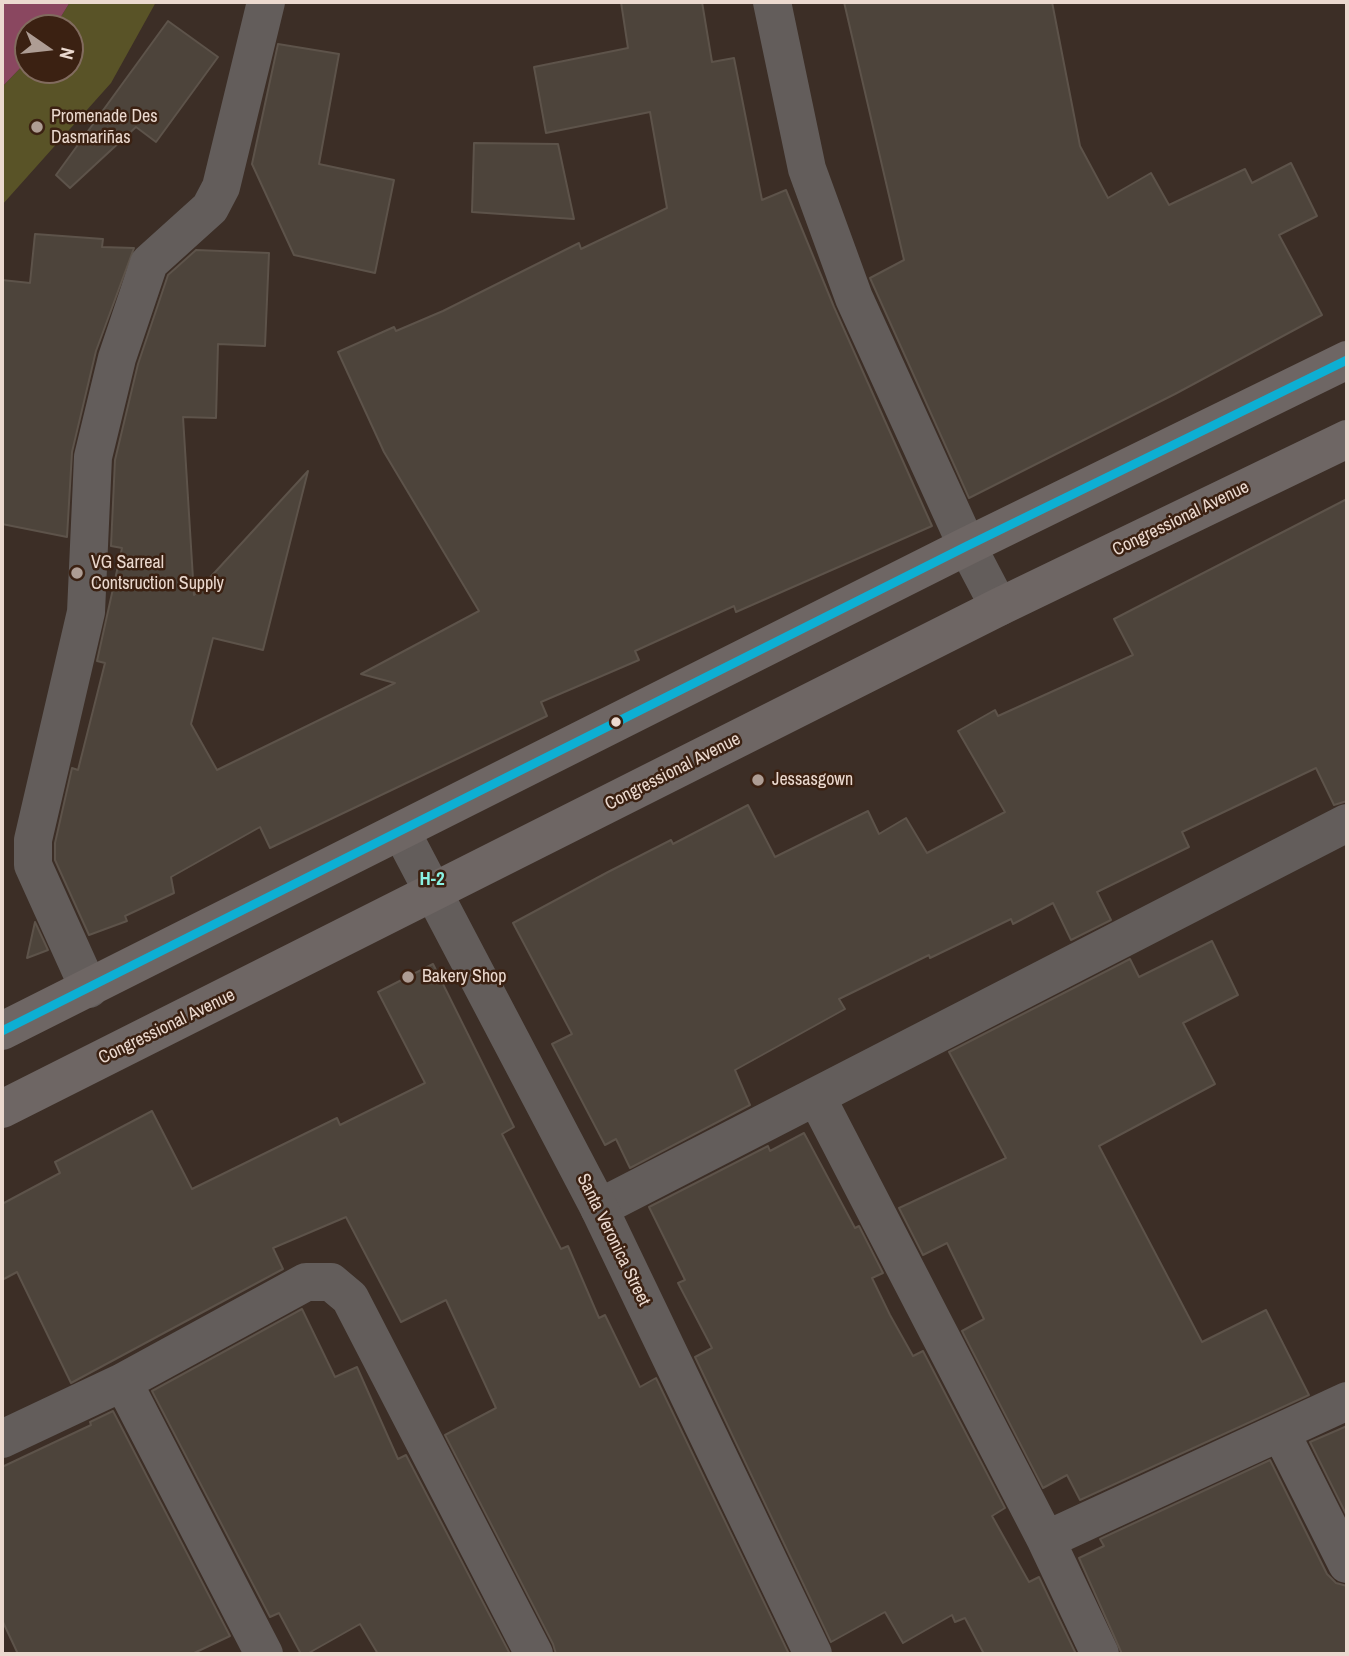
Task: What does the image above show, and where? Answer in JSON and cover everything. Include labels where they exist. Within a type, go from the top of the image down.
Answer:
[{"type":"main road","points":[[2,1031],[967,547],[1347,360]]},
{"type":"main road","name":"Congressional Avenue","points":[[2,1109],[433,895],[999,607],[1347,439]]},
{"type":"street","points":[[89,989],[33,865],[33,840],[86,612],[93,457],[117,358],[149,263],[210,208],[220,187],[266,2]]},
{"type":"street","points":[[772,2],[811,182],[854,298],[967,547],[999,607]]},
{"type":"street","points":[[599,1209],[1347,823]]},
{"type":"street","name":"Santa Veronica Street","points":[[401,831],[599,1209],[813,1654]]},
{"type":"street","points":[[817,1098],[1046,1540],[1100,1654]]},
{"type":"street","points":[[2,1438],[123,1382],[306,1282],[331,1282],[350,1298],[534,1654]]},
{"type":"street","points":[[123,1382],[264,1654]]},
{"type":"street","points":[[1046,1540],[1347,1401]]},
{"type":"street","points":[[1281,1433],[1347,1564]]},
{"type":"shaded area","points":[[2,2],[70,2],[63,14],[14,14],[14,75],[2,87]]},
{"type":"shaded area","name":"Promenade Des Dasmariñas","points":[[70,2],[156,2],[111,83],[2,205],[2,87],[14,75],[14,84],[84,84],[84,14],[63,14]]},
{"type":"building","points":[[621,2],[702,2],[712,62],[734,58],[762,200],[786,190],[834,307],[932,526],[736,612],[734,606],[635,651],[639,660],[541,702],[547,716],[270,848],[260,827],[171,877],[174,893],[125,916],[127,921],[89,935],[55,860],[55,843],[72,768],[78,770],[105,663],[97,661],[122,548],[111,546],[115,460],[138,364],[168,275],[196,250],[269,253],[265,346],[218,344],[216,418],[183,417],[194,595],[308,471],[263,650],[213,638],[191,724],[217,770],[395,683],[361,674],[479,611],[384,452],[338,352],[394,327],[396,331],[443,311],[579,243],[581,249],[667,208],[650,112],[546,133],[534,67],[628,48]]},
{"type":"building","points":[[844,2],[1052,2],[1080,146],[1108,198],[1151,173],[1169,205],[1245,169],[1252,183],[1291,163],[1317,216],[1279,235],[1322,315],[1175,394],[969,498],[870,278],[904,260]]},
{"type":"building","points":[[168,21],[218,57],[156,142],[136,127],[70,188],[56,175]]},
{"type":"building","points":[[278,44],[339,54],[319,164],[394,180],[375,273],[294,255],[252,164]]},
{"type":"building","points":[[474,143],[558,144],[574,219],[472,212]]},
{"type":"building","points":[[35,234],[103,239],[102,247],[134,248],[96,351],[72,452],[67,537],[2,524],[2,280],[30,283]]},
{"type":"building","points":[[1347,499],[1347,801],[1334,805],[1316,768],[1182,832],[1189,847],[1097,892],[1111,920],[1071,940],[1053,903],[1013,924],[1011,919],[930,958],[929,955],[839,999],[845,1009],[735,1070],[750,1105],[630,1168],[616,1139],[605,1145],[552,1044],[572,1034],[513,923],[671,840],[673,844],[748,805],[775,857],[868,811],[879,834],[906,818],[927,853],[1005,812],[958,731],[995,710],[998,716],[1133,655],[1114,619]]},
{"type":"building","points":[[35,922],[48,950],[27,958]]},
{"type":"building","points":[[1212,941],[1238,995],[1183,1023],[1215,1084],[1099,1146],[1202,1342],[1266,1310],[1309,1395],[1080,1500],[1067,1475],[1043,1488],[962,1331],[984,1319],[947,1243],[923,1255],[899,1208],[1006,1158],[949,1052],[1130,959],[1139,977]]},
{"type":"building","points":[[433,964],[514,1127],[502,1134],[561,1249],[568,1246],[599,1318],[605,1315],[640,1387],[656,1378],[789,1654],[556,1654],[445,1435],[496,1408],[446,1300],[401,1322],[346,1217],[273,1248],[283,1269],[71,1383],[17,1272],[2,1280],[2,1204],[60,1173],[55,1162],[152,1111],[192,1189],[337,1118],[340,1125],[425,1083],[378,992]]},
{"type":"building","points":[[804,1133],[855,1228],[859,1226],[883,1273],[872,1278],[890,1315],[913,1356],[923,1351],[1005,1508],[992,1516],[1029,1582],[1039,1577],[1076,1654],[984,1654],[965,1618],[955,1622],[952,1615],[903,1643],[885,1612],[831,1642],[695,1357],[712,1348],[678,1283],[685,1280],[649,1207],[768,1146],[770,1151]]},
{"type":"building","points":[[302,1309],[335,1377],[357,1367],[398,1459],[406,1455],[510,1654],[378,1654],[360,1624],[307,1654],[301,1654],[279,1613],[270,1617],[152,1391]]},
{"type":"building","points":[[113,1411],[230,1636],[192,1654],[18,1654],[2,1620],[2,1467],[91,1425],[90,1422]]},
{"type":"building","points":[[1347,1426],[1347,1516],[1310,1442]]},
{"type":"building","points":[[1270,1460],[1327,1574],[1336,1583],[1347,1586],[1347,1654],[1122,1654],[1079,1558],[1104,1546],[1100,1539]]},
{"type":"transit line","points":[[2,1031],[967,546],[1347,360]]},
{"type":"place","name":"Promenade Des Dasmariñas","points":[[37,127]]},
{"type":"place","name":"VG Sarreal Contsruction Supply","points":[[77,573]]},
{"type":"place","name":"Jessasgown","points":[[758,780]]},
{"type":"place","name":"Bakery Shop","points":[[408,977]]},
{"type":"district","name":"H-2","points":[[432,880]]}]
